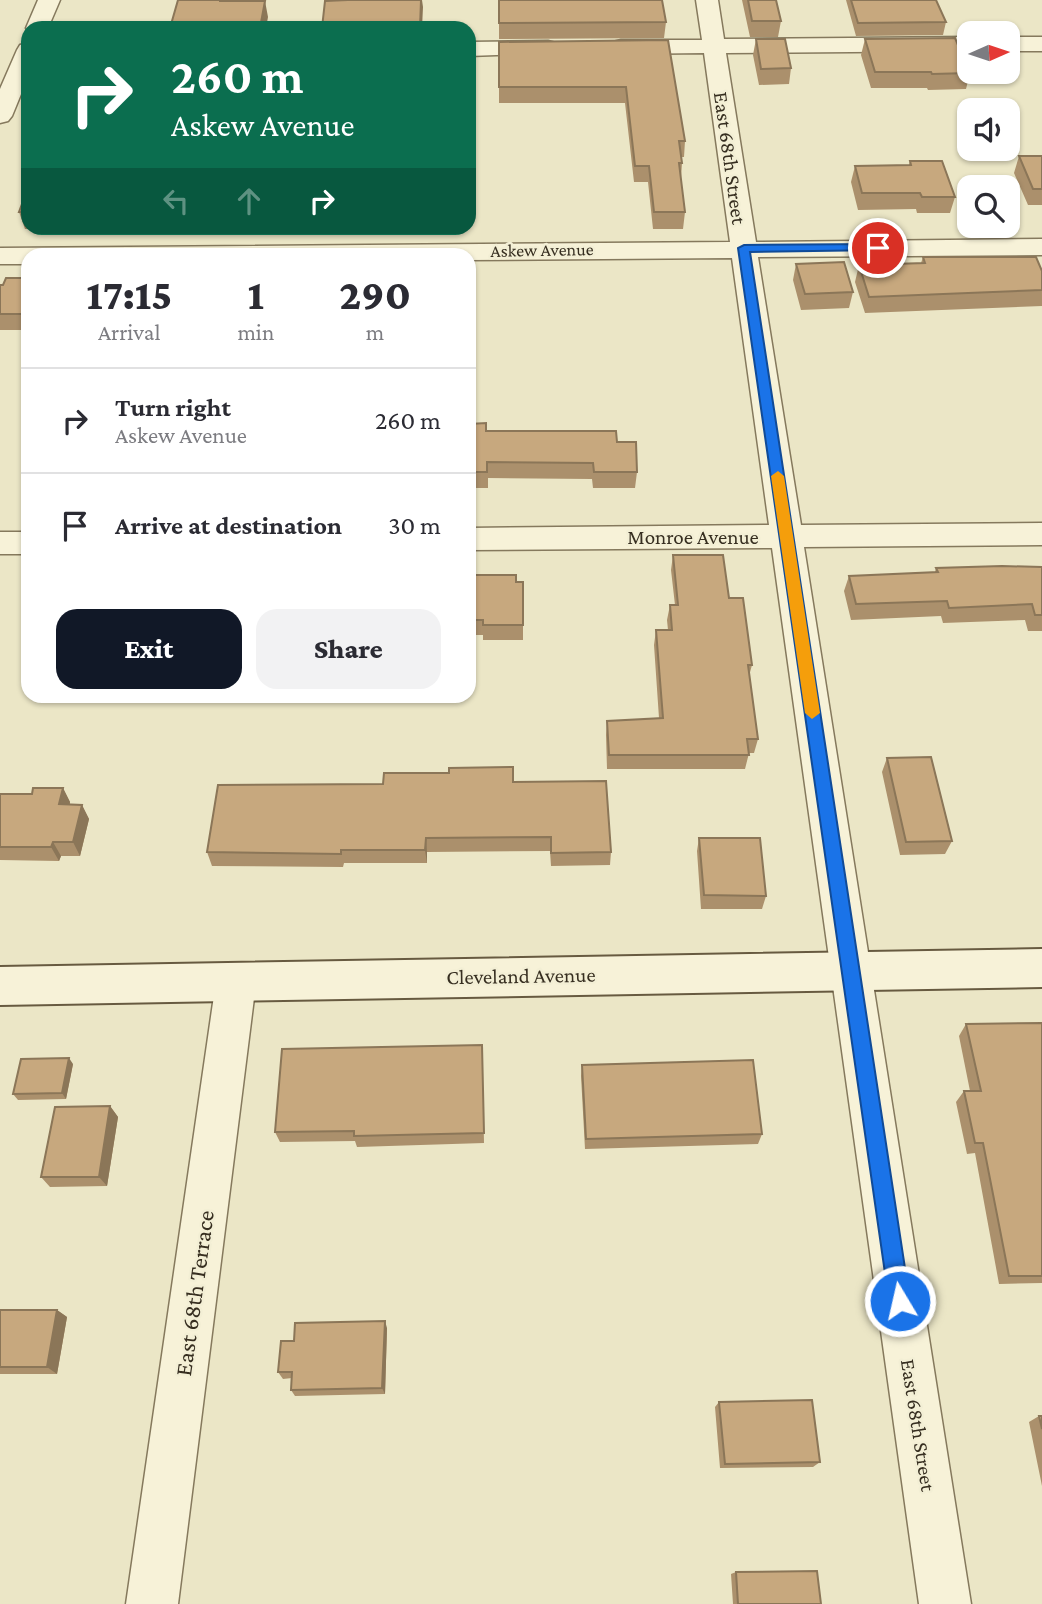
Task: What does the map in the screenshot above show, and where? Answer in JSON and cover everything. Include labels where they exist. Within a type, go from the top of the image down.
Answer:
[{"type":"main road","name":"Cleveland Avenue","points":[[0,986],[1042,968]]},
{"type":"street","points":[[40,21],[49,0]]},
{"type":"street","name":"East 68th Street","points":[[707,0],[945,1604]]},
{"type":"street","points":[[595,47],[957,44]]},
{"type":"street","points":[[1020,44],[1042,44]]},
{"type":"street","points":[[476,48],[567,48]]},
{"type":"street","points":[[0,52],[21,52]]},
{"type":"street","points":[[0,116],[21,68]]},
{"type":"street","name":"Askew Avenue","points":[[476,251],[1042,247]]},
{"type":"street","name":"Askew Avenue","points":[[0,256],[21,256]]},
{"type":"street","name":"Monroe Avenue","points":[[476,539],[1042,534]]},
{"type":"street","points":[[0,543],[21,543]]},
{"type":"street","name":"East 68th Terrace","points":[[152,1604],[236,982]]},
{"type":"building","points":[[178,0],[265,1],[261,21],[172,21]]},
{"type":"building","points":[[421,0],[420,21],[323,21],[325,1]]},
{"type":"building","points":[[499,0],[662,0],[666,22],[499,23]]},
{"type":"building","points":[[748,0],[776,0],[781,21],[752,21]]},
{"type":"building","points":[[851,0],[936,0],[946,22],[858,23]]},
{"type":"building","points":[[955,38],[957,73],[875,72],[865,39]]},
{"type":"building","points":[[756,39],[785,39],[791,68],[761,69]]},
{"type":"building","points":[[668,40],[685,141],[679,141],[682,163],[679,163],[685,212],[654,212],[649,166],[635,166],[626,87],[499,87],[499,42]]},
{"type":"building","points":[[1020,156],[1042,156],[1042,189],[1033,189]]},
{"type":"building","points":[[910,161],[942,161],[955,197],[922,197],[920,193],[862,193],[855,166],[911,165]]},
{"type":"building","points":[[923,257],[1036,257],[1042,271],[1042,290],[869,297],[859,265],[925,263]]},
{"type":"building","points":[[844,262],[853,292],[805,294],[796,264]]},
{"type":"building","points":[[6,278],[21,278],[21,314],[0,314],[0,285],[3,285]]},
{"type":"building","points":[[486,423],[486,431],[616,431],[617,442],[636,442],[637,472],[594,472],[593,463],[487,462],[487,472],[476,472],[476,424]]},
{"type":"building","points":[[673,555],[723,555],[729,598],[743,598],[752,665],[748,665],[758,739],[747,739],[749,755],[609,755],[607,721],[663,718],[656,630],[672,630],[670,605],[678,605]]},
{"type":"building","points":[[1042,567],[1042,615],[1035,615],[1032,604],[949,608],[947,601],[856,604],[849,576],[938,572],[936,568]]},
{"type":"building","points":[[476,575],[516,575],[516,582],[523,582],[523,625],[483,625],[483,620],[476,620]]},
{"type":"building","points":[[931,757],[952,841],[906,842],[887,758]]},
{"type":"building","points":[[513,767],[513,782],[606,781],[611,852],[551,853],[551,837],[426,838],[425,850],[341,850],[341,854],[207,852],[218,785],[383,784],[384,773],[449,773],[449,768]]},
{"type":"building","points":[[33,788],[63,788],[59,804],[82,805],[73,842],[53,842],[51,847],[0,847],[0,794],[32,794]]},
{"type":"building","points":[[699,838],[760,838],[766,896],[704,895]]},
{"type":"building","points":[[1042,1023],[1042,1276],[1009,1276],[983,1143],[975,1143],[964,1091],[981,1091],[966,1024]]},
{"type":"building","points":[[482,1045],[484,1133],[354,1136],[354,1131],[275,1132],[282,1049]]},
{"type":"building","points":[[69,1058],[62,1093],[13,1094],[21,1059]]},
{"type":"building","points":[[753,1060],[762,1134],[586,1139],[582,1065]]},
{"type":"building","points":[[110,1106],[99,1177],[41,1177],[55,1107]]},
{"type":"building","points":[[0,1310],[57,1310],[47,1367],[0,1367]]},
{"type":"building","points":[[385,1321],[382,1388],[291,1390],[292,1372],[278,1372],[281,1341],[294,1341],[295,1323]]},
{"type":"building","points":[[812,1400],[820,1462],[725,1464],[719,1402]]},
{"type":"building","points":[[817,1571],[821,1604],[738,1604],[736,1572]]},
{"type":"slow traffic","points":[[778,476],[812,713]]},
{"type":"route","points":[[878,248],[744,248],[900,1301]]}]
